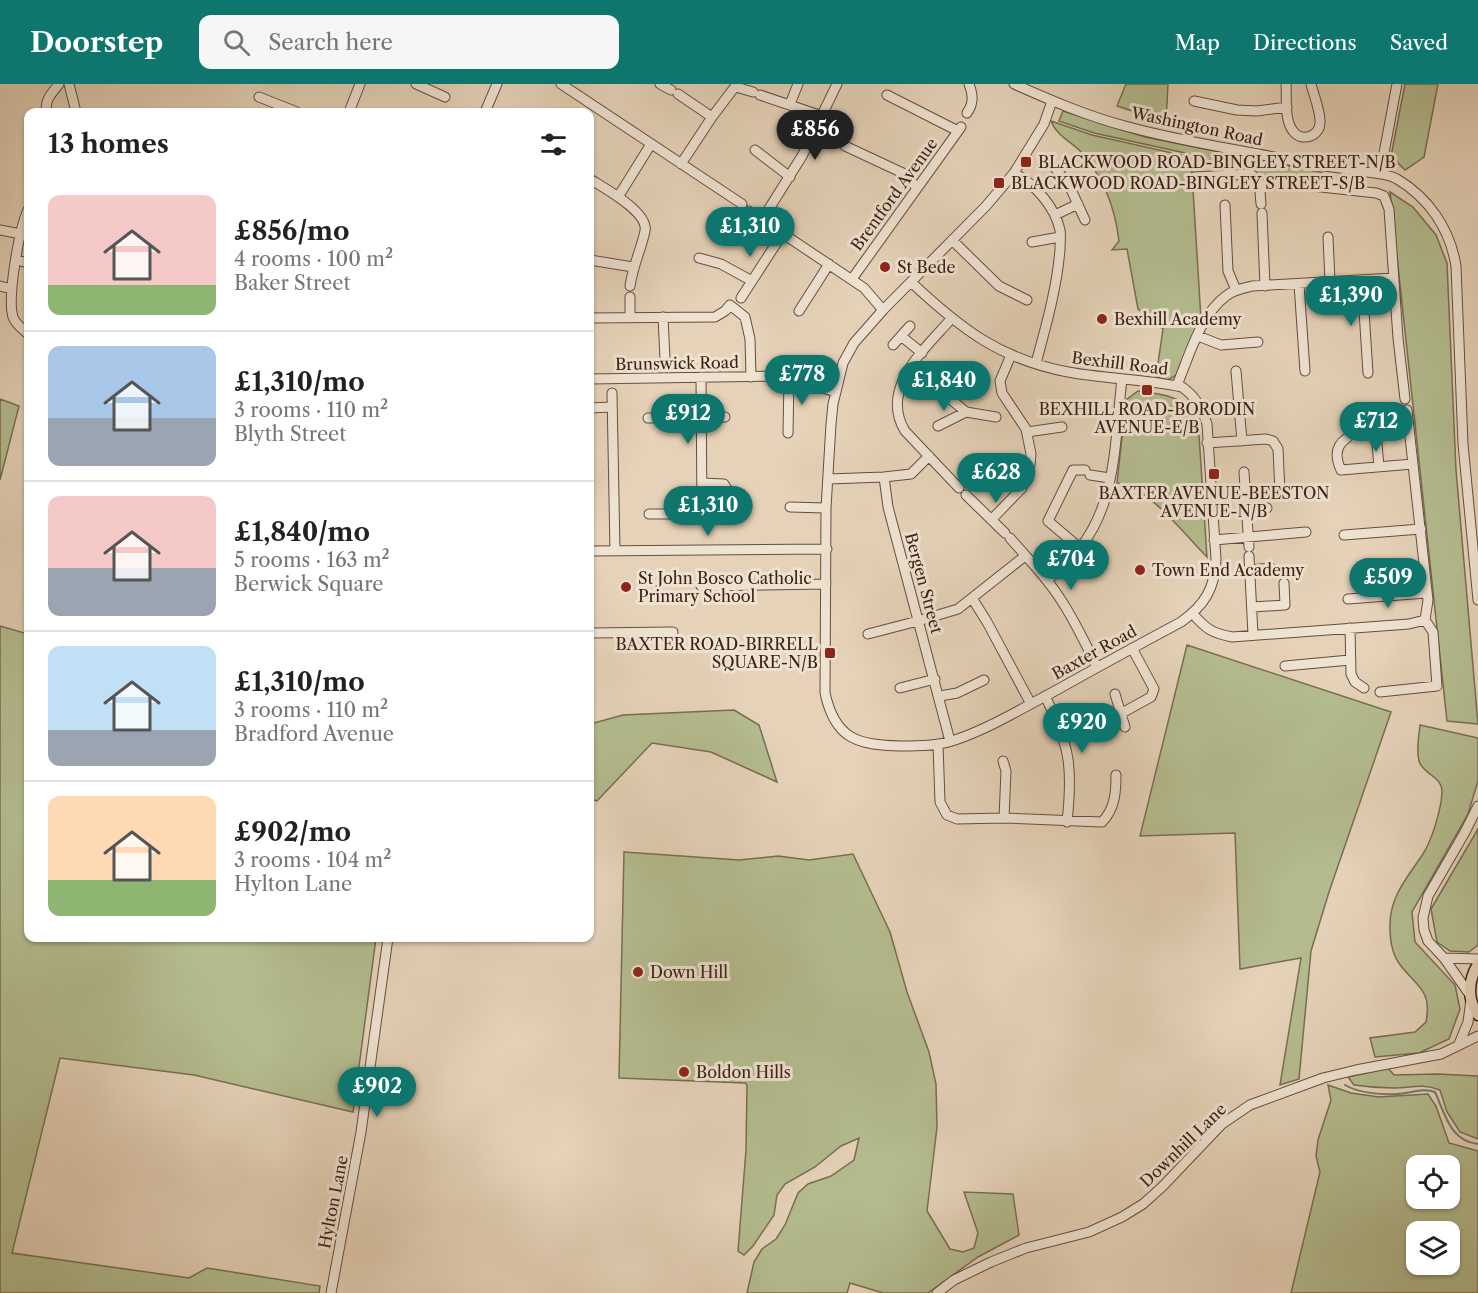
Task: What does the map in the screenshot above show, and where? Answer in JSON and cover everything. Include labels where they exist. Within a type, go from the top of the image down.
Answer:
[{"type":"main road","points":[[1478,964],[1470,982],[1470,996],[1478,1015]]},
{"type":"street","points":[[45,108],[48,98],[59,84]]},
{"type":"street","points":[[69,84],[75,108]]},
{"type":"street","points":[[351,108],[360,84]]},
{"type":"street","points":[[416,84],[445,97]]},
{"type":"street","points":[[487,108],[497,84]]},
{"type":"street","points":[[561,84],[852,279],[864,288],[883,310]]},
{"type":"street","points":[[790,104],[798,84]]},
{"type":"street","points":[[762,220],[814,134],[837,84]]},
{"type":"street","points":[[967,113],[972,106],[973,97],[969,84]]},
{"type":"street","name":"Washington Road","points":[[1014,84],[1052,101],[1124,126],[1294,161],[1395,178],[1424,201],[1439,217],[1454,249],[1456,266],[1464,455],[1478,600]]},
{"type":"street","points":[[1286,84],[1287,107],[1292,130],[1299,136],[1305,137],[1316,133],[1321,123],[1311,84]]},
{"type":"street","points":[[1380,174],[1397,84]]},
{"type":"street","points":[[681,164],[712,117],[737,86],[822,116]]},
{"type":"street","points":[[668,88],[712,117]]},
{"type":"street","name":"Brentford Avenue","points":[[852,279],[960,129],[887,95]]},
{"type":"street","points":[[259,97],[287,108]]},
{"type":"street","name":"Baxter Road","points":[[1052,101],[1044,124],[1014,173],[995,196],[883,310],[854,343],[843,363],[831,421],[826,508],[825,693],[834,721],[848,735],[860,742],[876,746],[938,744],[991,726],[1193,614]]},
{"type":"street","points":[[1194,101],[1247,110],[1287,107]]},
{"type":"street","points":[[814,134],[831,140]]},
{"type":"street","points":[[618,197],[651,144]]},
{"type":"street","points":[[845,146],[905,174],[917,188]]},
{"type":"street","points":[[755,150],[790,177]]},
{"type":"street","points":[[1055,168],[1069,185],[1085,220]]},
{"type":"street","points":[[1014,173],[1035,189],[1055,215],[1060,237],[1059,265],[1047,306],[1036,363]]},
{"type":"street","points":[[1194,177],[1251,174],[1263,186]]},
{"type":"street","points":[[594,182],[642,216],[646,229],[633,267],[630,286]]},
{"type":"street","points":[[1263,186],[1285,183],[1376,193],[1384,196],[1389,209],[1405,399]]},
{"type":"street","points":[[1263,186],[1260,192],[1265,286]]},
{"type":"street","points":[[1055,215],[1078,204]]},
{"type":"street","points":[[1225,205],[1228,271],[1236,290]]},
{"type":"street","points":[[24,224],[10,304],[13,320],[24,330]]},
{"type":"street","points":[[0,230],[21,234]]},
{"type":"street","points":[[741,298],[783,233]]},
{"type":"street","points":[[1032,242],[1060,237]]},
{"type":"street","points":[[1328,237],[1330,281]]},
{"type":"street","points":[[952,240],[999,286],[1027,300]]},
{"type":"street","points":[[699,258],[721,264],[752,281]]},
{"type":"street","points":[[17,260],[24,262]]},
{"type":"street","points":[[594,261],[633,267]]},
{"type":"street","points":[[799,311],[829,264]]},
{"type":"street","points":[[1176,385],[1209,312],[1226,295],[1236,290],[1252,286],[1394,278]]},
{"type":"street","points":[[1362,280],[1368,373]]},
{"type":"street","name":"Bexhill Road","points":[[910,282],[951,319],[983,342],[1011,355],[1067,372],[1176,385],[1194,396],[1201,406],[1207,424],[1216,559],[1213,583],[1204,602],[1193,614]]},
{"type":"street","points":[[1299,284],[1305,371]]},
{"type":"street","points":[[0,286],[12,289]]},
{"type":"street","points":[[630,297],[630,317]]},
{"type":"street","points":[[594,318],[715,317],[730,305],[745,317],[750,339],[751,377]]},
{"type":"street","points":[[663,317],[665,358]]},
{"type":"street","points":[[951,319],[905,375],[897,394],[899,421],[905,431],[1008,535],[1047,580],[1074,620],[1097,667]]},
{"type":"street","points":[[893,345],[910,326]]},
{"type":"street","points":[[902,336],[922,353]]},
{"type":"street","points":[[1198,336],[1221,345],[1258,342]]},
{"type":"street","points":[[992,519],[1023,488],[1028,476],[1030,454],[1027,432],[1002,393],[1000,381],[1011,355]]},
{"type":"street","points":[[912,367],[966,412],[996,417]]},
{"type":"street","points":[[1236,370],[1242,441]]},
{"type":"street","points":[[701,377],[702,513]]},
{"type":"street","points":[[788,433],[789,378]]},
{"type":"street","name":"Brunswick Road","points":[[594,379],[789,378],[836,392]]},
{"type":"street","points":[[1047,580],[1081,549],[1099,520],[1106,502],[1122,379]]},
{"type":"street","points":[[612,393],[615,551]]},
{"type":"street","points":[[594,408],[612,407]]},
{"type":"street","points":[[1380,692],[1437,686],[1433,632],[1425,620],[1428,600],[1407,410]]},
{"type":"street","points":[[938,426],[966,412]]},
{"type":"street","points":[[648,418],[725,417]]},
{"type":"street","points":[[1027,432],[1062,427]]},
{"type":"street","points":[[1358,434],[1373,436],[1377,444],[1378,467]]},
{"type":"street","points":[[1347,438],[1339,443],[1337,450],[1341,470],[1413,464]]},
{"type":"street","points":[[1207,443],[1266,439],[1273,441],[1278,449],[1280,493]]},
{"type":"street","points":[[828,479],[911,474],[929,456]]},
{"type":"street","points":[[1081,549],[1048,521],[1073,470],[1110,478]]},
{"type":"street","points":[[1244,472],[1248,510],[1253,636]]},
{"type":"street","name":"Bergen Street","points":[[884,477],[888,507],[940,696],[950,741]]},
{"type":"street","points":[[649,514],[720,514],[730,508],[730,494],[724,484],[702,483]]},
{"type":"street","points":[[790,507],[826,508]]},
{"type":"street","points":[[1248,510],[1267,508]]},
{"type":"street","points":[[1344,535],[1421,529]]},
{"type":"street","points":[[1214,540],[1249,547],[1306,532]]},
{"type":"street","points":[[594,551],[826,549]]},
{"type":"street","points":[[868,634],[958,609],[1025,556]]},
{"type":"street","points":[[1250,570],[1271,568]]},
{"type":"street","points":[[1252,607],[1285,605],[1284,583]]},
{"type":"street","points":[[701,586],[825,584]]},
{"type":"street","points":[[1348,599],[1426,593]]},
{"type":"street","points":[[972,598],[1031,704]]},
{"type":"street","points":[[1193,614],[1214,634],[1232,637],[1409,624],[1425,620]]},
{"type":"street","points":[[1350,628],[1351,674],[1355,682],[1364,688]]},
{"type":"street","points":[[594,633],[673,632]]},
{"type":"street","points":[[1122,712],[1151,698],[1154,689],[1132,648]]},
{"type":"street","points":[[1285,666],[1350,660]]},
{"type":"street","points":[[900,688],[935,679]]},
{"type":"street","points":[[940,696],[957,693],[984,680]]},
{"type":"street","points":[[1115,694],[1125,727]]},
{"type":"street","points":[[1045,696],[1059,725],[1068,754],[1070,788],[1067,822]]},
{"type":"street","points":[[938,744],[940,802],[947,815],[957,819],[1004,818],[1102,822],[1107,817],[1116,794],[1116,775]]},
{"type":"street","points":[[1003,761],[1006,771],[1004,818]]},
{"type":"street","points":[[1459,1044],[1469,1016],[1470,996],[1425,935],[1424,909],[1434,885],[1478,806]]},
{"type":"street","name":"Hylton Lane","points":[[331,1293],[362,1132],[387,942]]},
{"type":"street","points":[[1444,958],[1478,959]]},
{"type":"street","name":"Downhill Lane","points":[[937,1293],[954,1280],[991,1262],[1026,1248],[1089,1232],[1122,1217],[1143,1204],[1162,1187],[1222,1124],[1250,1105],[1323,1078],[1432,1056],[1478,1036]]},
{"type":"green space","points":[[1126,84],[1168,84],[1166,122],[1117,106]]},
{"type":"green space","points":[[1405,84],[1438,84],[1424,157],[1405,170],[1391,156]]},
{"type":"green space","points":[[1063,111],[1145,137],[1320,172],[1328,176],[1325,185],[1265,181],[1222,173],[1222,163],[1196,163],[1194,155],[1094,133],[1059,121]]},
{"type":"green space","points":[[1051,121],[1092,135],[1191,157],[1201,319],[1178,374],[1168,380],[1156,377],[1163,329],[1138,309],[1127,249],[1112,250],[1119,241],[1115,216],[1107,193],[1096,171],[1080,151],[1060,134]]},
{"type":"green space","points":[[1390,192],[1413,207],[1436,235],[1447,263],[1456,470],[1478,724],[1447,721]]},
{"type":"green space","points":[[1138,391],[1179,400],[1186,405],[1197,422],[1207,557],[1153,502],[1129,486],[1117,483],[1126,400]]},
{"type":"green space","points":[[0,399],[19,406],[0,480]]},
{"type":"green space","points":[[0,626],[24,633],[24,942],[375,942],[353,1112],[194,1075],[60,1058],[12,1253],[189,1278],[207,1268],[320,1286],[319,1293],[0,1293]]},
{"type":"green space","points":[[1187,645],[1391,712],[1311,951],[1299,1079],[1280,1085],[1301,958],[1240,969],[1235,833],[1140,836]]},
{"type":"green space","points":[[734,710],[759,725],[777,782],[711,752],[652,743],[597,801],[594,800],[594,723],[623,715]]},
{"type":"green space","points":[[1420,725],[1478,738],[1478,781],[1468,814],[1412,912],[1415,942],[1455,985],[1460,1009],[1449,1039],[1419,1053],[1375,1057],[1370,1038],[1415,1032],[1426,1022],[1427,1017],[1426,998],[1395,957],[1390,933],[1392,907],[1405,880],[1430,841],[1441,800],[1442,793],[1439,783],[1424,770],[1419,761]]},
{"type":"green space","points":[[1478,829],[1478,945],[1469,952],[1450,951],[1437,942],[1431,909]]},
{"type":"green space","points":[[624,852],[739,860],[778,856],[809,860],[853,854],[890,932],[907,992],[929,1052],[936,1084],[937,1127],[927,1211],[950,1249],[963,1252],[974,1248],[978,1233],[964,1192],[1013,1194],[1019,1235],[978,1257],[928,1293],[883,1293],[850,1283],[847,1293],[747,1293],[754,1262],[762,1249],[776,1239],[785,1225],[798,1193],[808,1184],[831,1176],[854,1160],[859,1138],[841,1146],[815,1167],[785,1184],[777,1195],[774,1215],[753,1246],[744,1255],[738,1251],[746,1150],[747,1085],[745,1083],[619,1078]]},
{"type":"green space","points":[[1388,1068],[1394,1075],[1478,1076],[1478,1139],[1460,1132],[1447,1112],[1440,1090],[1422,1086],[1378,1088],[1359,1086],[1354,1085],[1348,1077]]},
{"type":"green space","points":[[1328,1085],[1351,1093],[1379,1097],[1428,1094],[1436,1106],[1449,1143],[1478,1151],[1478,1293],[1291,1293],[1320,1172],[1316,1156],[1318,1140],[1331,1100]]},
{"type":"waterway","points":[[1345,1085],[1363,1092],[1377,1094],[1402,1094],[1425,1090],[1435,1092],[1455,1132],[1461,1138],[1478,1144]]},
{"type":"place","name":"BLACKWOOD ROAD-BINGLEY STREET-N/B","points":[[1026,162]]},
{"type":"place","name":"BLACKWOOD ROAD-BINGLEY STREET-S/B","points":[[999,183]]},
{"type":"place","name":"St Bede","points":[[885,267]]},
{"type":"place","name":"Bexhill Academy","points":[[1102,319]]},
{"type":"place","name":"BEXHILL ROAD-BORODIN AVENUE-E/B","points":[[1147,390]]},
{"type":"place","name":"BAXTER AVENUE-BEESTON AVENUE-N/B","points":[[1214,474]]},
{"type":"place","name":"Town End Academy","points":[[1140,570]]},
{"type":"place","name":"St John Bosco Catholic Primary School","points":[[626,587]]},
{"type":"place","name":"BAXTER ROAD-BIRRELL SQUARE-N/B","points":[[830,653]]},
{"type":"place","name":"Down Hill","points":[[638,972]]},
{"type":"place","name":"Boldon Hills","points":[[684,1072]]}]
